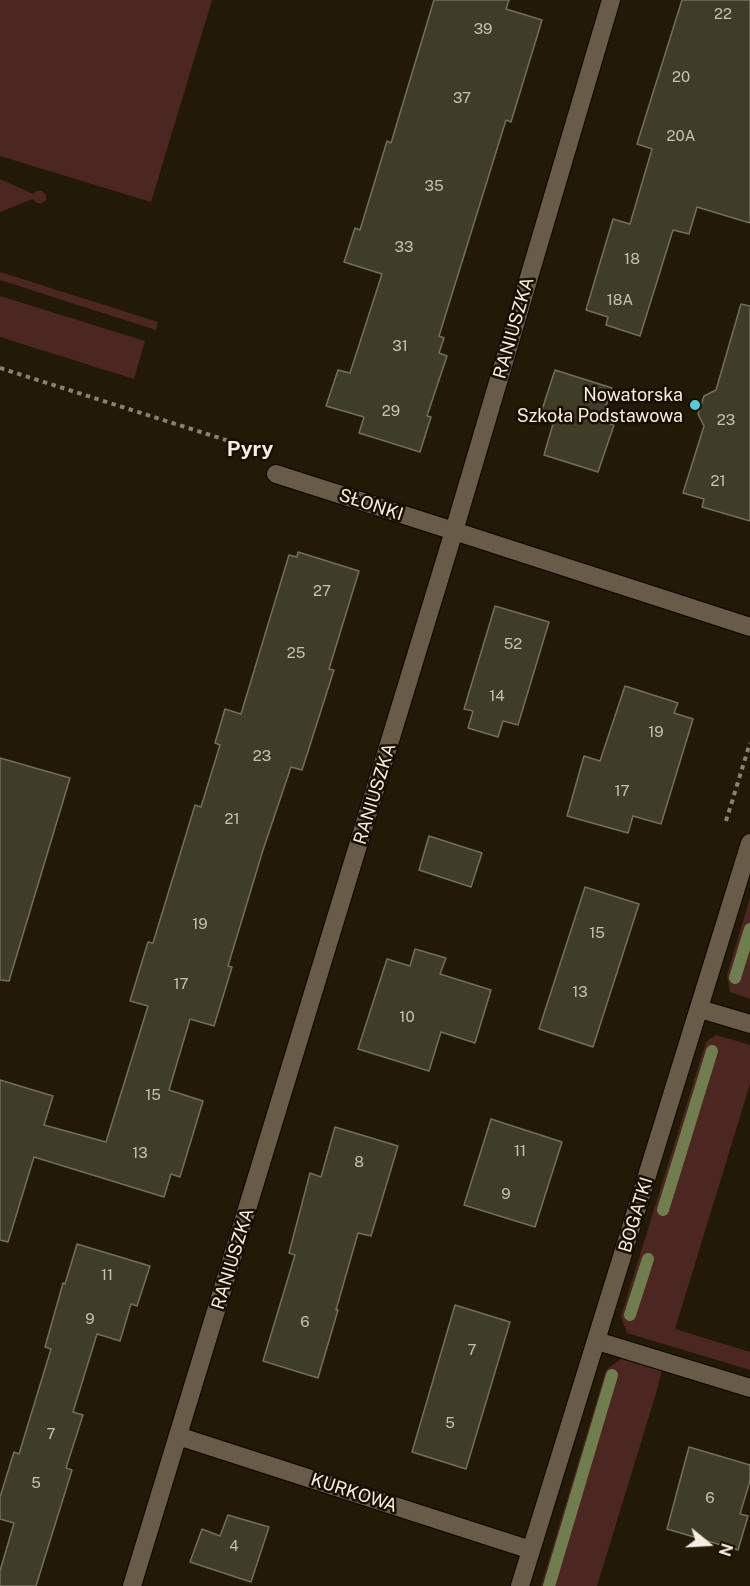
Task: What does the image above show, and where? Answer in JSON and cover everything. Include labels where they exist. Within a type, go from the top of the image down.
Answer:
[{"type":"street","name":"RANIUSZKA","points":[[132,1586],[454,531],[611,0]]},
{"type":"street","name":"SŁONKI","points":[[276,474],[750,627]]},
{"type":"street","name":"BOGATKI","points":[[520,1586],[750,843]]},
{"type":"street","points":[[700,1009],[750,1024]]},
{"type":"street","points":[[597,1341],[750,1388]]},
{"type":"street","name":"KURKOWA","points":[[178,1436],[531,1550]]},
{"type":"path","points":[[0,368],[229,441],[276,474]]},
{"type":"shaded area","points":[[0,0],[212,0],[151,202],[0,156]]},
{"type":"shaded area","points":[[0,179],[33,194],[42,191],[46,195],[46,200],[37,203],[33,199],[0,212]]},
{"type":"shaded area","points":[[0,272],[158,322],[156,330],[0,280]]},
{"type":"shaded area","points":[[0,296],[145,341],[134,379],[0,337]]},
{"type":"shaded area","points":[[750,898],[750,999],[730,992],[727,975]]},
{"type":"shaded area","points":[[716,1035],[750,1045],[750,1084],[675,1329],[750,1352],[750,1370],[627,1333],[621,1316],[706,1042]]},
{"type":"shaded area","points":[[622,1358],[662,1370],[597,1586],[541,1586],[606,1370]]},
{"type":"building","points":[[434,0],[509,0],[506,9],[542,20],[511,122],[506,120],[439,336],[444,338],[439,353],[447,356],[427,416],[431,417],[420,452],[359,433],[364,417],[326,406],[338,370],[350,373],[382,274],[344,262],[355,228],[360,230],[387,141],[391,143]]},
{"type":"building","points":[[682,0],[750,0],[750,223],[697,207],[689,234],[673,230],[640,336],[606,325],[608,317],[586,310],[613,219],[630,224],[652,149],[637,144]]},
{"type":"building","points":[[741,304],[750,306],[750,521],[702,507],[704,499],[683,493],[704,426],[698,414],[704,396],[716,390]]},
{"type":"building","points":[[555,370],[612,388],[601,421],[614,425],[598,472],[544,455],[553,424],[539,419]]},
{"type":"building","points":[[298,552],[359,571],[329,669],[334,670],[302,770],[291,767],[263,850],[228,966],[232,967],[214,1026],[190,1019],[169,1090],[203,1101],[180,1177],[171,1174],[164,1197],[34,1157],[8,1242],[0,1240],[0,1080],[53,1096],[44,1125],[106,1142],[148,1006],[130,1001],[148,942],[153,943],[195,805],[201,807],[220,745],[215,743],[225,709],[241,714],[289,555],[297,557]]},
{"type":"building","points":[[495,606],[549,622],[518,725],[503,721],[498,737],[468,728],[473,711],[464,709]]},
{"type":"building","points":[[625,686],[678,703],[674,713],[693,719],[661,824],[633,816],[628,833],[567,816],[584,756],[600,761]]},
{"type":"building","points":[[0,758],[70,778],[9,981],[0,980]]},
{"type":"building","points":[[429,836],[482,853],[471,887],[419,870]]},
{"type":"building","points":[[585,887],[639,904],[593,1047],[539,1029]]},
{"type":"building","points":[[415,949],[446,958],[440,974],[491,990],[475,1043],[441,1032],[429,1071],[358,1049],[387,959],[410,966]]},
{"type":"building","points":[[491,1119],[562,1142],[535,1227],[464,1205]]},
{"type":"building","points":[[335,1127],[398,1146],[371,1236],[358,1233],[318,1378],[263,1361],[295,1255],[289,1253],[310,1173],[321,1177]]},
{"type":"building","points":[[77,1244],[150,1266],[137,1306],[131,1304],[120,1341],[97,1334],[73,1412],[83,1415],[66,1468],[72,1470],[36,1586],[0,1586],[0,1571],[14,1523],[0,1519],[0,1497],[14,1452],[19,1454],[51,1349],[45,1347]]},
{"type":"building","points":[[455,1305],[510,1322],[466,1469],[412,1452]]},
{"type":"building","points":[[689,1447],[750,1465],[750,1481],[740,1514],[748,1516],[738,1550],[667,1529]]},
{"type":"building","points":[[228,1515],[269,1527],[251,1582],[190,1562],[202,1529],[220,1536]]},
{"type":"waterway","points":[[735,978],[750,929]]},
{"type":"waterway","points":[[663,1210],[712,1051]]},
{"type":"waterway","points":[[630,1315],[648,1259]]},
{"type":"waterway","points":[[549,1586],[612,1375]]},
{"type":"place","name":"Nowatorska Szkoła Podstawowa","points":[[695,405]]},
{"type":"district","name":"Pyry","points":[[250,450]]}]
